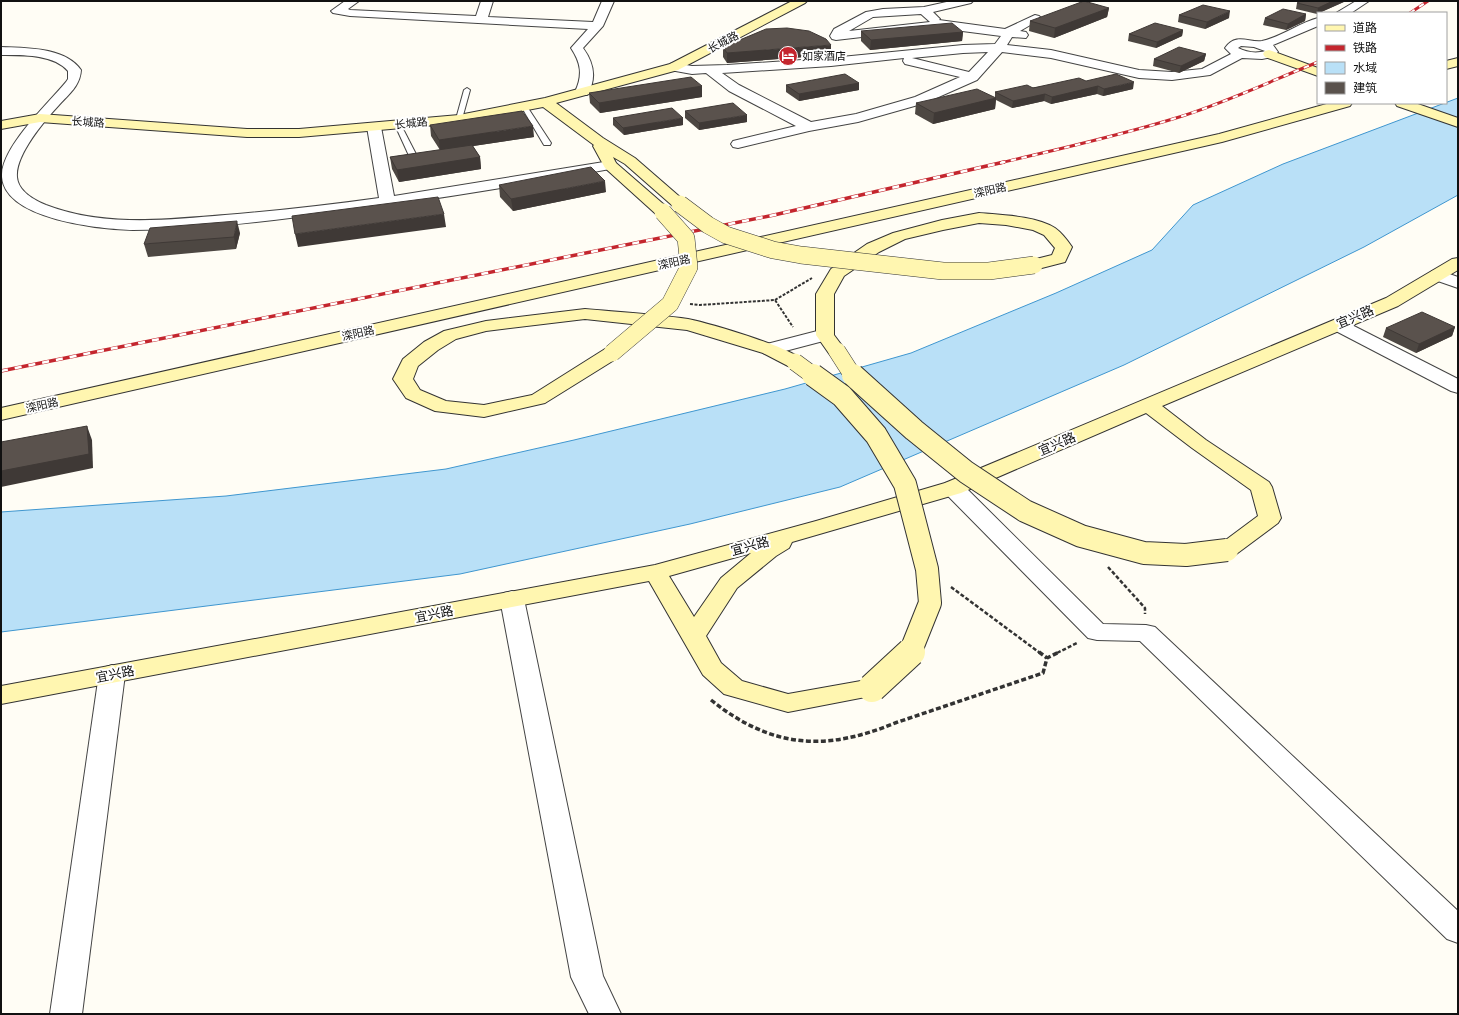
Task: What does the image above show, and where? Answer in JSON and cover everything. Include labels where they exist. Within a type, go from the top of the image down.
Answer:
[{"type":"street","points":[[353,1],[337,11],[350,13],[597,26]]},
{"type":"street","points":[[481,20],[487,1]]},
{"type":"street","points":[[582,92],[586,85],[588,71],[585,58],[578,48],[597,26],[608,1]]},
{"type":"street","name":"长城路","points":[[1,125],[40,118],[247,133],[299,133],[398,125],[459,118],[546,102],[674,67],[801,1]]},
{"type":"street","points":[[836,36],[839,30],[870,14],[924,10],[967,1]]},
{"type":"street","points":[[1344,12],[1363,1]]},
{"type":"street","points":[[924,10],[939,24]]},
{"type":"street","points":[[738,144],[809,127],[858,118],[920,100],[972,77],[999,48],[1009,32],[1035,18]]},
{"type":"street","points":[[674,67],[692,70],[710,70],[963,49],[999,48],[1051,54],[1139,74],[1182,76],[1205,72],[1242,54],[1254,56],[1317,23]]},
{"type":"street","points":[[836,36],[939,24],[1009,32],[1034,38]]},
{"type":"street","points":[[836,36],[840,43],[851,51]]},
{"type":"street","points":[[1049,42],[1094,55]]},
{"type":"street","points":[[1266,49],[1317,72]]},
{"type":"street","points":[[1,51],[28,52],[51,56],[67,63],[74,70],[75,75],[71,84],[40,118],[10,163],[9,178],[16,192],[32,204],[57,214],[73,218],[128,224],[171,224],[287,214],[425,197],[610,165]]},
{"type":"street","points":[[878,57],[932,66],[972,77]]},
{"type":"street","points":[[1447,65],[1458,62]]},
{"type":"street","points":[[710,70],[734,88],[809,127]]},
{"type":"street","points":[[1447,74],[1458,70]]},
{"type":"street","name":"滦阳路","points":[[1,404],[1213,131],[1317,101]]},
{"type":"street","points":[[546,102],[598,141],[630,161],[680,204],[708,225],[726,235],[774,250],[801,255],[943,271],[989,271],[1034,266],[1059,258],[1064,247],[1050,232],[1038,226],[1006,220],[979,218],[942,225],[899,236],[873,248],[837,273],[825,294],[831,343],[855,378],[914,430],[966,472],[1025,511],[1081,536],[1144,553],[1186,555],[1227,550],[1270,518],[1261,488],[1149,406]]},
{"type":"street","name":"滦阳路","points":[[1,414],[1222,138],[1341,104]]},
{"type":"street","points":[[1405,104],[1458,124]]},
{"type":"street","points":[[374,127],[386,202]]},
{"type":"street","points":[[598,141],[610,165],[663,212],[686,238],[689,267],[670,304],[612,353],[538,399],[484,411],[442,408],[413,394],[403,379],[410,363],[431,346],[450,336],[486,326],[585,314],[612,316],[689,325],[770,349],[795,362],[842,396],[876,435],[905,484],[927,569],[930,603],[912,652],[872,688],[788,703],[733,688],[712,669],[655,572]]},
{"type":"street","points":[[872,217],[899,236]]},
{"type":"street","name":"宜兴路","points":[[1,695],[655,572],[795,534],[953,488],[1448,279],[1458,263]]},
{"type":"street","points":[[473,307],[486,326]]},
{"type":"street","points":[[1338,325],[1458,388]]},
{"type":"street","points":[[770,349],[802,341],[831,343]]},
{"type":"street","points":[[953,488],[1097,632],[1146,633],[1458,930]]},
{"type":"street","points":[[694,636],[729,583],[768,551],[795,534]]},
{"type":"street","points":[[512,599],[587,977],[605,1014]]},
{"type":"street","points":[[66,1014],[112,674]]},
{"type":"lane","points":[[459,118],[467,90]]},
{"type":"lane","points":[[524,106],[547,143]]},
{"type":"lane","points":[[398,125],[415,160]]},
{"type":"path","points":[[700,305],[774,300],[802,341]]},
{"type":"path","points":[[1105,564],[1144,608]]},
{"type":"path","points":[[927,569],[1047,658],[1097,632]]},
{"type":"water","points":[[1458,98],[1458,195],[1364,247],[1124,365],[840,487],[690,524],[460,574],[1,632],[1,512],[226,496],[446,469],[785,389],[911,353],[1056,293],[1152,250],[1193,205],[1283,164],[1442,104],[1447,104],[1447,102]]},
{"type":"building","points":[[1084,1],[1109,8],[1055,28],[1030,21]]},
{"type":"building","points":[[1301,1],[1333,1],[1318,8],[1297,3]]},
{"type":"building","points":[[1203,5],[1230,11],[1207,22],[1179,15]]},
{"type":"building","points":[[1283,9],[1306,14],[1288,24],[1265,18]]},
{"type":"building","points":[[952,23],[963,32],[871,40],[861,31]]},
{"type":"building","points":[[1155,23],[1183,30],[1157,42],[1129,34]]},
{"type":"building","points":[[787,28],[809,31],[826,39],[831,45],[727,53],[723,47],[766,29]]},
{"type":"building","points":[[1179,47],[1206,54],[1181,66],[1154,59]]},
{"type":"building","points":[[845,74],[859,83],[799,94],[786,85]]},
{"type":"building","points":[[1116,74],[1134,82],[1104,89],[1098,86],[1052,97],[1045,94],[1013,101],[995,92],[1027,85],[1033,88],[1079,78],[1086,81]]},
{"type":"building","points":[[691,77],[702,86],[599,103],[589,93]]},
{"type":"building","points":[[977,89],[996,98],[934,113],[916,103]]},
{"type":"building","points":[[733,103],[747,115],[699,123],[685,111]]},
{"type":"building","points":[[672,108],[683,118],[623,128],[613,118]]},
{"type":"building","points":[[522,111],[533,126],[439,140],[430,125]]},
{"type":"building","points":[[472,145],[480,157],[397,170],[390,157]]},
{"type":"building","points":[[591,167],[605,181],[511,199],[499,185]]},
{"type":"building","points":[[438,197],[444,214],[295,234],[292,216]]},
{"type":"building","points":[[237,221],[234,237],[144,244],[150,228]]},
{"type":"building","points":[[1422,312],[1455,327],[1419,344],[1386,328]]},
{"type":"building","points":[[87,426],[89,454],[1,471],[1,442]]},
{"type":"railway","points":[[1412,12],[1428,1]]},
{"type":"railway","points":[[1000,163],[1154,125],[1230,99],[1317,62]]},
{"type":"railway","points":[[1,371],[774,215],[1004,162]]},
{"type":"place","name":"如家酒店","points":[[788,56]]}]
